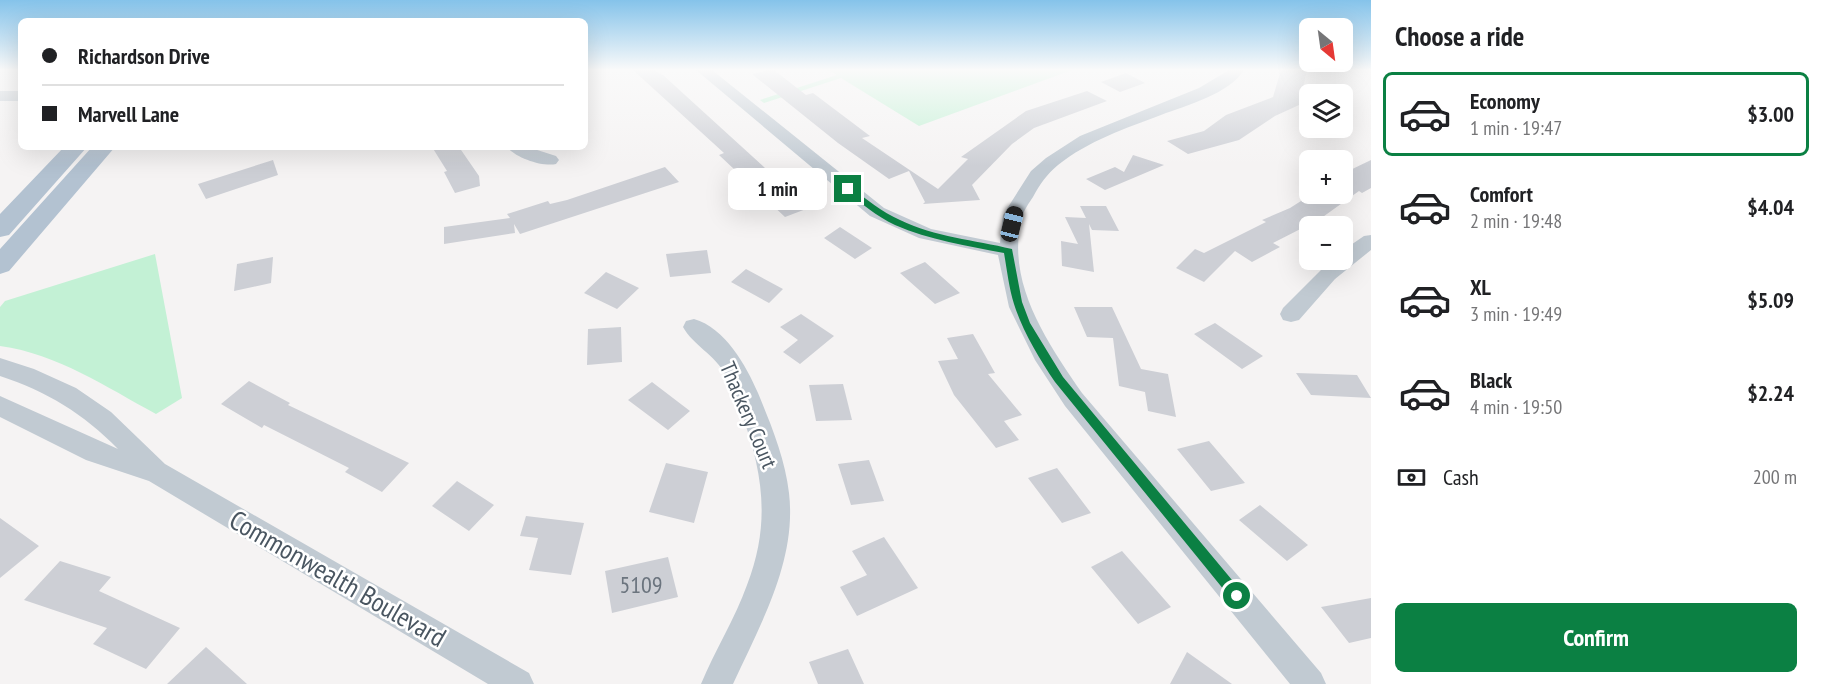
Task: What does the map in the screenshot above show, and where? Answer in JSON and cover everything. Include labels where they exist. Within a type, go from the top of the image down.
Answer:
[{"type":"main road","points":[[0,229],[73,150]]},
{"type":"main road","points":[[0,265],[101,150]]},
{"type":"street","points":[[742,102],[877,212],[926,234],[1008,251]]},
{"type":"street","points":[[1179,102],[1085,141],[1052,160],[1036,176],[1023,194],[1015,212],[1009,236],[1008,251],[1018,302],[1040,350],[1059,380],[1310,684]]},
{"type":"street","points":[[521,150],[550,160]]},
{"type":"street","points":[[1291,314],[1319,282],[1371,241]]},
{"type":"street","name":"Thackery Court","points":[[694,327],[724,354],[735,371],[769,451],[778,500],[774,544],[766,578],[717,684]]},
{"type":"street","name":"Commonwealth Boulevard","points":[[0,367],[37,378],[75,397],[113,425],[158,473]]},
{"type":"street","name":"Commonwealth Boulevard","points":[[0,406],[95,452],[158,473],[518,684]]},
{"type":"green space","points":[[880,102],[985,102],[919,126]]},
{"type":"green space","points":[[155,254],[182,398],[156,414],[62,364],[42,356],[0,346],[0,307],[5,301]]},
{"type":"building","points":[[668,102],[693,102],[788,189],[793,187],[814,206],[785,217],[719,155],[724,153]]},
{"type":"building","points":[[787,102],[825,102],[870,136],[862,138],[938,189],[968,159],[961,157],[1026,111],[1054,102],[1105,102],[1034,128],[1012,144],[972,185],[980,200],[923,204],[925,202],[909,171],[889,179],[838,143]]},
{"type":"building","points":[[1260,102],[1299,102],[1299,105],[1275,116],[1239,140],[1188,154],[1167,141],[1204,131],[1226,115]]},
{"type":"building","points":[[434,150],[461,150],[479,176],[480,186],[455,193],[444,172],[447,171]]},
{"type":"building","points":[[1133,155],[1164,165],[1105,190],[1086,179],[1115,167],[1124,172]]},
{"type":"building","points":[[273,160],[278,175],[206,199],[198,184]]},
{"type":"building","points":[[1371,160],[1371,188],[1353,195],[1353,169]]},
{"type":"building","points":[[665,167],[679,182],[520,234],[514,224],[515,233],[444,244],[444,227],[510,218],[507,214],[548,201],[550,204],[567,200]]},
{"type":"building","points":[[1299,202],[1341,204],[1324,216],[1299,216],[1299,230],[1273,243],[1280,247],[1252,262],[1235,251],[1204,282],[1176,268],[1195,249],[1204,253],[1266,222],[1262,220]]},
{"type":"building","points":[[1080,206],[1106,206],[1119,231],[1092,230],[1089,224],[1094,272],[1062,266],[1061,241],[1078,244],[1065,217],[1086,218]]},
{"type":"building","points":[[840,227],[872,248],[855,259],[824,238]]},
{"type":"building","points":[[707,250],[711,273],[670,277],[666,254]]},
{"type":"building","points":[[273,257],[271,283],[234,291],[237,264]]},
{"type":"building","points":[[925,262],[960,293],[935,304],[900,273]]},
{"type":"building","points":[[746,269],[783,289],[769,303],[731,282]]},
{"type":"building","points":[[606,272],[639,288],[617,309],[584,293]]},
{"type":"building","points":[[1074,307],[1112,307],[1141,369],[1168,374],[1176,417],[1148,411],[1145,392],[1119,386],[1113,338],[1087,337]]},
{"type":"building","points":[[801,314],[834,336],[800,364],[783,352],[798,340],[780,327]]},
{"type":"building","points":[[1215,323],[1263,356],[1242,369],[1194,334]]},
{"type":"building","points":[[621,327],[622,362],[587,365],[588,329]]},
{"type":"building","points":[[973,334],[995,373],[988,374],[1022,415],[1004,421],[1019,440],[996,448],[954,395],[938,361],[958,359],[947,338]]},
{"type":"building","points":[[1296,373],[1357,375],[1371,398],[1311,395]]},
{"type":"building","points":[[249,381],[290,403],[288,405],[409,463],[382,492],[345,472],[349,468],[264,425],[262,428],[221,404]]},
{"type":"building","points":[[652,382],[690,411],[668,430],[628,400]]},
{"type":"building","points":[[843,384],[852,420],[816,421],[809,385]]},
{"type":"building","points":[[1209,441],[1245,483],[1211,491],[1177,449]]},
{"type":"building","points":[[869,460],[884,501],[851,505],[838,464]]},
{"type":"building","points":[[666,463],[708,472],[694,523],[649,512]]},
{"type":"building","points":[[1057,468],[1091,513],[1062,523],[1028,478]]},
{"type":"building","points":[[457,481],[494,505],[469,531],[432,506]]},
{"type":"building","points":[[1260,505],[1308,545],[1287,561],[1239,520]]},
{"type":"building","points":[[526,516],[584,523],[571,575],[529,570],[538,538],[520,536]]},
{"type":"building","points":[[0,518],[39,546],[0,578]]},
{"type":"building","points":[[884,537],[918,588],[857,616],[840,587],[867,575],[852,551]]},
{"type":"building","points":[[1122,551],[1171,607],[1138,624],[1091,567]]},
{"type":"building","points":[[668,557],[678,597],[612,613],[605,571]]},
{"type":"building","points":[[60,561],[111,577],[99,591],[180,628],[146,669],[93,644],[107,628],[24,600]]},
{"type":"building","points":[[1371,598],[1371,638],[1349,643],[1321,607]]},
{"type":"building","points":[[206,647],[247,684],[167,684]]},
{"type":"building","points":[[848,649],[864,684],[818,684],[809,662]]},
{"type":"building","points":[[1187,652],[1232,684],[1170,684]]},
{"type":"route","points":[[848,189],[877,212],[926,234],[1008,251],[1018,302],[1026,323],[1059,380],[1237,596]]}]
